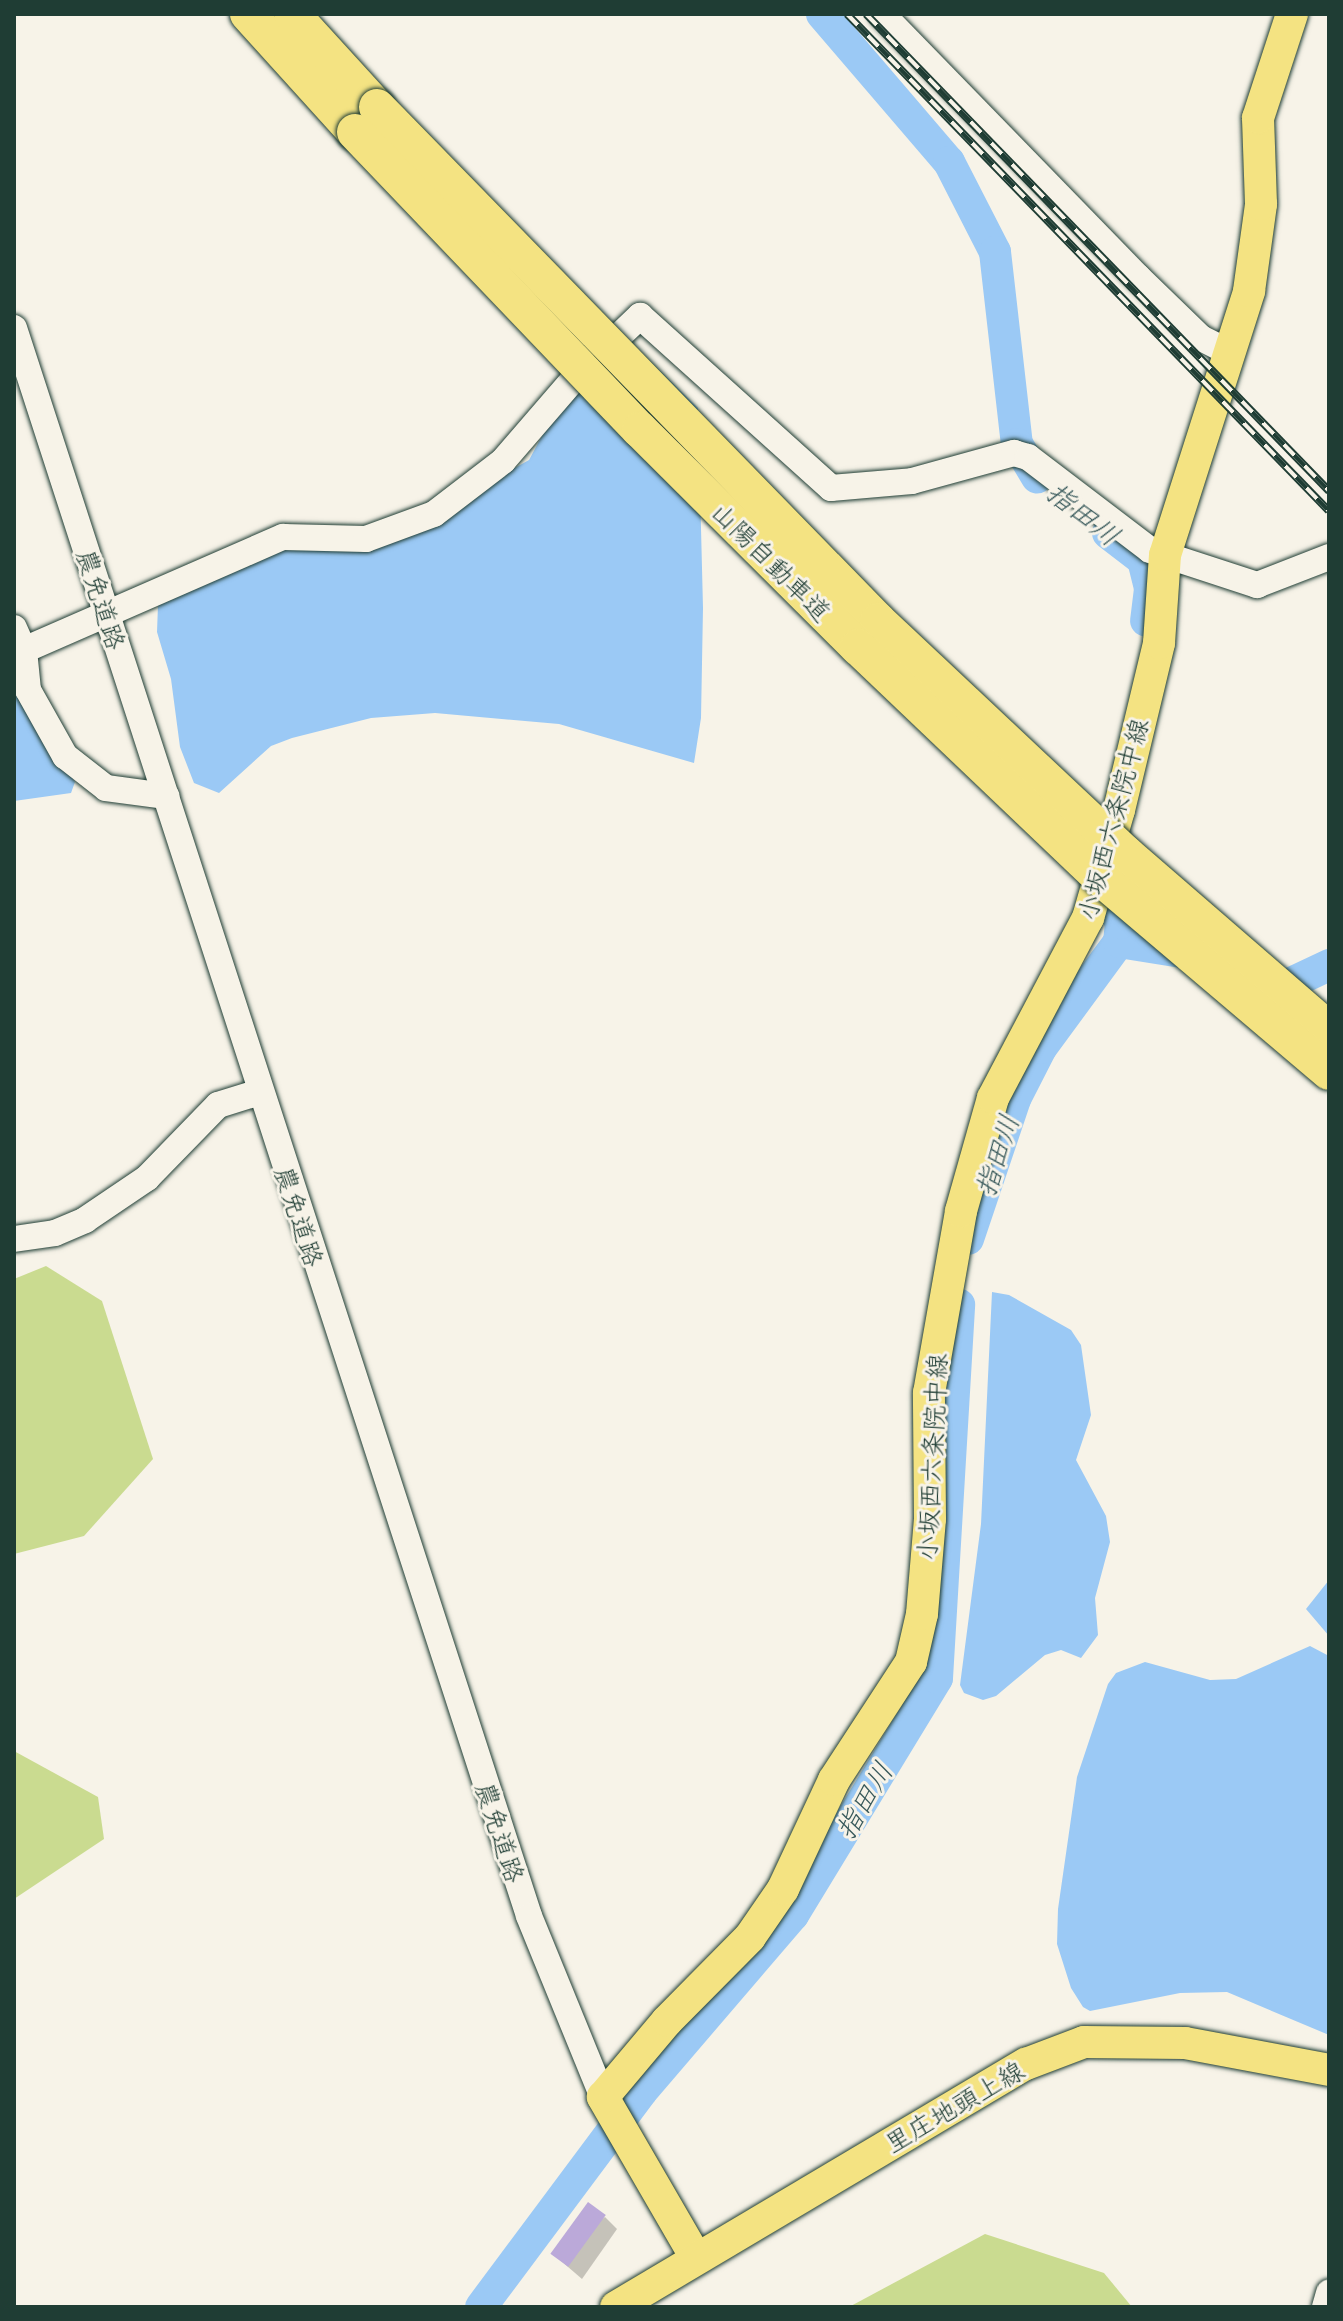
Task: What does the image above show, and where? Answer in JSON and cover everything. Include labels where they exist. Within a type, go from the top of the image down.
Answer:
[{"type":"highway","name":"山陽自動車道","points":[[248,14],[366,119],[878,621],[1126,854],[1329,1030]]},
{"type":"highway","name":"山陽自動車道","points":[[292,14],[366,119],[640,430],[858,647],[1104,881],[1329,1072]]},
{"type":"main road","name":"小坂西六条院中線","points":[[613,2117],[667,2021],[750,1937],[783,1889],[834,1780],[911,1662],[922,1614],[930,1519],[929,1393],[961,1211],[993,1098],[1047,1001],[1099,881],[1159,643],[1165,555],[1258,248],[1258,118],[1292,14]]},
{"type":"main road","name":"里庄地頭上線","points":[[616,2307],[695,2256],[1026,2064],[1084,2042],[1185,2043],[1329,2070]]},
{"type":"main road","points":[[613,2117],[695,2256]]},
{"type":"street","points":[[882,14],[1138,277],[1201,338],[1227,351]]},
{"type":"street","points":[[166,796],[106,788],[65,756],[28,690],[17,643],[105,611],[283,537],[366,539],[434,514],[503,461],[573,380],[640,316],[831,488],[912,481],[1021,455],[1139,544],[1165,555],[1257,585],[1329,557]]},
{"type":"street","name":"農免道路","points":[[14,328],[529,1916],[613,2117]]},
{"type":"street","points":[[14,1239],[55,1233],[85,1220],[147,1178],[218,1105],[260,1092]]},
{"type":"street","points":[[1325,2307],[1329,2293]]},
{"type":"green space","points":[[46,1266],[102,1301],[153,1459],[84,1536],[14,1554],[14,1279]]},
{"type":"green space","points":[[14,1751],[98,1797],[104,1839],[14,1899]]},
{"type":"green space","points":[[985,2234],[1104,2273],[1132,2307],[849,2307]]},
{"type":"water","points":[[644,355],[698,408],[703,608],[701,718],[694,763],[559,724],[435,713],[371,718],[292,738],[271,746],[219,793],[194,783],[180,747],[171,679],[157,632],[158,605],[285,545],[387,539],[529,460],[550,421],[577,388]]},
{"type":"water","points":[[14,691],[75,782],[71,793],[14,801]]},
{"type":"water","points":[[992,1292],[1009,1295],[1071,1330],[1081,1345],[1091,1415],[1076,1460],[1106,1516],[1110,1542],[1095,1598],[1098,1635],[1081,1658],[1061,1650],[1045,1655],[996,1696],[983,1700],[964,1693],[960,1685],[981,1524]]},
{"type":"water","points":[[1329,1580],[1329,1636],[1306,1609]]},
{"type":"water","points":[[1310,1646],[1329,1656],[1329,2035],[1227,1992],[1180,1993],[1090,2011],[1083,2007],[1071,1988],[1057,1944],[1058,1909],[1077,1777],[1108,1684],[1116,1673],[1145,1662],[1210,1680],[1236,1679]]},
{"type":"building","points":[[588,2202],[606,2215],[568,2267],[550,2254]]},
{"type":"waterway","name":"指田川","points":[[822,14],[949,162],[995,252],[1017,444],[1037,477]]},
{"type":"waterway","name":"指田川","points":[[1108,533],[1143,560],[1150,589],[1146,621]]},
{"type":"waterway","name":"指田川","points":[[968,1239],[1015,1099],[1041,1048],[1119,942],[1121,923],[1099,878]]},
{"type":"waterway","points":[[1119,942],[1194,954]]},
{"type":"waterway","points":[[1258,990],[1268,994],[1329,965]]},
{"type":"waterway","name":"指田川","points":[[481,2307],[642,2091],[793,1915],[937,1678],[959,1305]]},
{"type":"railway","points":[[847,14],[1329,511]]},
{"type":"railway","points":[[866,14],[1329,491]]}]
